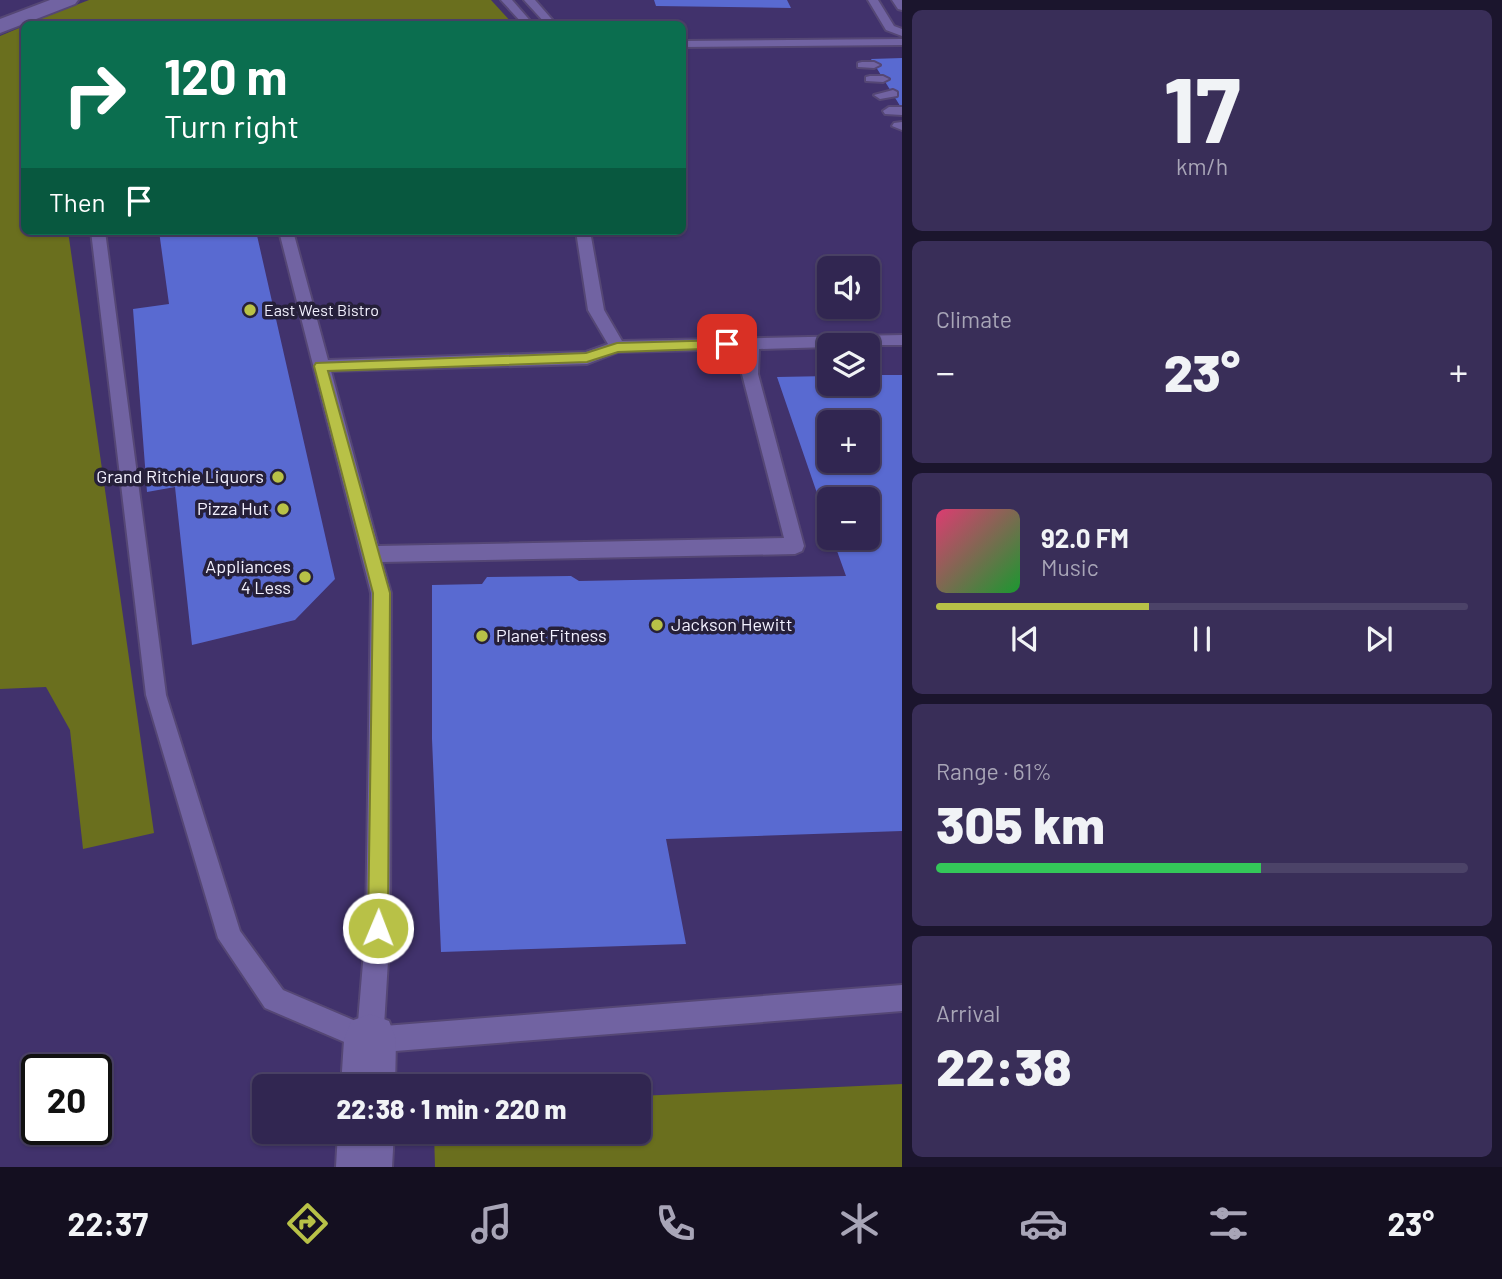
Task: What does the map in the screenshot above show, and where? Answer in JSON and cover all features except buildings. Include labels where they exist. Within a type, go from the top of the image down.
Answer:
[{"type":"street","points":[[0,27],[68,0]]},
{"type":"street","points":[[364,1167],[365,1144]]},
{"type":"lane","points":[[506,0],[525,21]]},
{"type":"lane","points":[[529,0],[548,21]]},
{"type":"lane","points":[[873,0],[890,29],[902,33]]},
{"type":"lane","points":[[897,0],[902,7]]},
{"type":"lane","points":[[686,44],[902,42]]},
{"type":"lane","points":[[880,95],[893,94]]},
{"type":"lane","points":[[99,235],[156,695],[230,939],[274,999],[369,1063],[902,998]]},
{"type":"lane","points":[[287,235],[382,593],[378,928],[369,1063]]},
{"type":"lane","points":[[584,235],[596,310],[617,347]]},
{"type":"lane","points":[[320,366],[587,358],[617,347],[902,340]]},
{"type":"lane","points":[[373,554],[795,546],[750,374],[751,344]]},
{"type":"green space","points":[[89,0],[491,0],[510,21],[35,21]]},
{"type":"green space","points":[[21,27],[21,235],[69,235],[154,833],[83,849],[70,730],[46,687],[0,689],[0,36]]},
{"type":"green space","points":[[902,1084],[902,1167],[435,1167],[434,1144],[651,1144],[651,1095]]},
{"type":"place","name":"East West Bistro","points":[[250,310]]},
{"type":"place","name":"Grand Ritchie Liquors","points":[[278,477]]},
{"type":"place","name":"Pizza Hut","points":[[283,509]]},
{"type":"place","name":"Appliances 4 Less","points":[[305,577]]},
{"type":"place","name":"Jackson Hewitt","points":[[657,625]]},
{"type":"place","name":"Planet Fitness","points":[[482,636]]},
{"type":"route","points":[[378,928],[382,593],[320,366],[587,358],[617,347],[727,344]]}]
